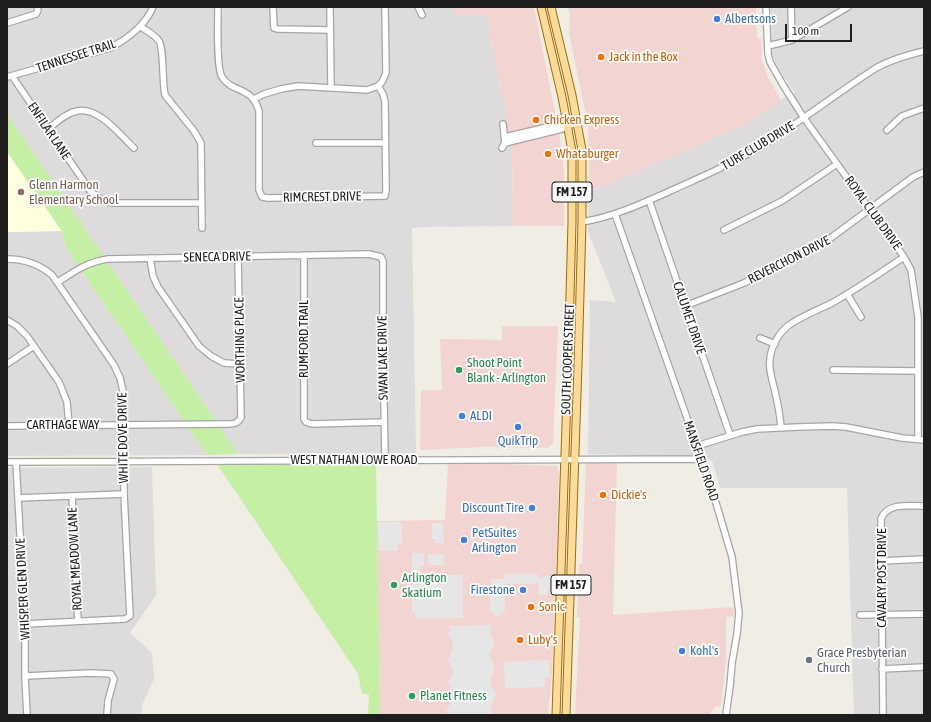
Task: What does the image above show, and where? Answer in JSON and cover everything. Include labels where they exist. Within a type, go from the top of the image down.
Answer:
[{"type":"main road","name":"SOUTH COOPER STREET","points":[[541,7],[562,97],[572,151],[569,331],[556,715]]},
{"type":"main road","name":"SOUTH COOPER STREET","points":[[551,7],[572,95],[582,150],[579,331],[566,715]]},
{"type":"main road","points":[[569,331],[579,331]]},
{"type":"street","points":[[7,23],[36,14],[38,10],[37,7]]},
{"type":"street","name":"TENNESSEE TRAIL","points":[[9,76],[110,48],[141,27],[153,7]]},
{"type":"street","points":[[218,7],[218,63],[221,76],[228,84],[246,92],[254,99],[264,94],[298,86],[367,90],[378,86],[382,82],[386,73],[385,7]]},
{"type":"street","points":[[273,7],[274,28],[330,30]]},
{"type":"street","points":[[330,7],[332,88]]},
{"type":"street","points":[[418,7],[422,15],[423,7]]},
{"type":"street","name":"ROYAL CLUB DRIVE","points":[[766,7],[770,62],[804,118],[904,257],[911,270],[918,317],[918,371],[921,440]]},
{"type":"street","points":[[791,7],[792,40]]},
{"type":"street","points":[[768,46],[792,40],[837,10],[848,7]]},
{"type":"street","points":[[141,27],[160,42],[163,88],[165,95],[194,131],[201,143],[202,228]]},
{"type":"street","name":"TURF CLUB DRIVE","points":[[582,222],[615,214],[720,169],[739,159],[804,118],[852,83],[888,61],[902,56],[924,52]]},
{"type":"street","name":"ENFILAR LANE","points":[[9,76],[48,129],[91,192],[104,201],[127,204],[201,203]]},
{"type":"street","points":[[316,143],[386,143],[385,102],[383,94],[378,86]]},
{"type":"street","name":"RIMCREST DRIVE","points":[[254,99],[259,110],[259,190],[262,197],[385,196],[386,143]]},
{"type":"street","points":[[887,130],[902,116],[924,108]]},
{"type":"street","points":[[48,129],[65,116],[76,111],[88,111],[102,118],[134,148]]},
{"type":"street","points":[[503,124],[504,143],[560,124],[567,126],[577,124]]},
{"type":"street","points":[[724,230],[782,201],[837,164]]},
{"type":"street","name":"REVERCHON DRIVE","points":[[685,306],[744,283],[802,255],[828,240],[913,177],[924,172]]},
{"type":"street","name":"CALUMET DRIVE","points":[[649,200],[730,435]]},
{"type":"street","name":"MANSFIELD ROAD","points":[[615,214],[697,446],[732,557],[739,613],[738,634],[732,662],[726,715]]},
{"type":"street","name":"SENECA DRIVE","points":[[58,282],[86,265],[97,260],[108,259],[369,254],[380,257]]},
{"type":"street","name":"RUMFORD TRAIL","points":[[304,255],[304,419],[306,422],[312,424],[384,422]]},
{"type":"street","name":"WORTHING PLACE","points":[[238,257],[241,418],[239,422]]},
{"type":"street","name":"SWAN LAKE DRIVE","points":[[380,257],[383,261],[385,459]]},
{"type":"street","points":[[781,428],[780,412],[770,369],[770,359],[774,344],[780,334],[789,325],[847,294],[904,257]]},
{"type":"street","points":[[150,258],[153,276],[158,287],[199,346],[211,356],[224,363],[240,364]]},
{"type":"street","name":"WHITE DOVE DRIVE","points":[[7,259],[26,261],[43,268],[52,275],[114,365],[120,378],[123,391],[124,494],[131,614],[125,618],[78,621]]},
{"type":"street","points":[[847,294],[861,317]]},
{"type":"street","points":[[7,320],[17,326],[34,346],[59,382],[67,402],[69,425]]},
{"type":"street","points":[[760,338],[774,344]]},
{"type":"street","points":[[7,364],[34,346]]},
{"type":"street","points":[[833,370],[918,371]]},
{"type":"street","name":"CARTHAGE WAY","points":[[7,426],[235,424],[239,422]]},
{"type":"street","points":[[697,446],[730,435],[757,429],[832,426],[921,440]]},
{"type":"street","name":"WEST NATHAN LOWE ROAD","points":[[7,462],[385,459],[701,459]]},
{"type":"street","name":"WHISPER GLEN DRIVE","points":[[16,462],[25,624],[27,715]]},
{"type":"street","points":[[18,498],[124,494]]},
{"type":"street","name":"ROYAL MEADOW LANE","points":[[72,496],[78,621]]},
{"type":"street","name":"CAVALRY POST DRIVE","points":[[883,715],[881,561],[882,519],[883,514],[886,511],[897,506],[924,506]]},
{"type":"street","points":[[881,561],[924,559]]},
{"type":"street","points":[[860,615],[924,614]]},
{"type":"street","points":[[25,624],[78,621]]},
{"type":"street","points":[[882,669],[924,667]]},
{"type":"street","points":[[25,676],[108,673],[113,676],[114,679],[108,701],[107,715]]},
{"type":"shaded area","points":[[7,7],[415,7],[454,8],[455,16],[486,15],[512,144],[513,226],[412,228],[416,453],[238,454],[7,114]]},
{"type":"shaded area","points":[[426,7],[534,7],[560,137],[564,170],[564,226],[513,226],[512,144],[486,15],[454,16],[454,8]]},
{"type":"shaded area","points":[[567,7],[756,7],[757,38],[761,38],[762,60],[768,77],[781,100],[746,124],[603,187],[589,191],[588,125],[569,33],[570,13]]},
{"type":"shaded area","points":[[771,7],[924,7],[924,715],[854,715],[847,488],[720,488],[712,460],[668,456],[588,454],[590,300],[616,302],[588,231],[589,191],[603,187],[746,124],[781,100],[795,93],[781,73],[772,55]]},
{"type":"shaded area","name":"Glenn Harmon Elementary School","points":[[7,152],[62,231],[7,232]]},
{"type":"shaded area","points":[[62,231],[66,248],[207,455],[7,456],[7,232]]},
{"type":"shaded area","points":[[502,326],[558,326],[553,443],[548,448],[485,447],[420,450],[421,390],[442,390],[440,339],[502,340]]},
{"type":"shaded area","points":[[448,462],[557,466],[559,474],[552,673],[548,715],[380,715],[377,521],[445,520]]},
{"type":"shaded area","points":[[586,462],[617,462],[613,615],[733,607],[734,616],[726,617],[726,661],[721,706],[715,707],[709,715],[575,715],[580,618],[577,617],[579,564],[582,564]]},
{"type":"shaded area","points":[[152,467],[156,595],[130,633],[152,653],[154,679],[142,705],[141,715],[7,715],[7,468]]},
{"type":"shaded area","points":[[378,522],[402,522],[402,543],[398,543],[398,551],[379,551]]},
{"type":"shaded area","points":[[432,523],[443,523],[444,543],[435,543],[435,539],[432,539]]},
{"type":"shaded area","points":[[412,553],[424,553],[424,566],[420,567],[421,575],[463,575],[463,618],[415,618],[415,613],[412,613]]},
{"type":"shaded area","points":[[428,554],[443,554],[444,565],[428,565]]},
{"type":"shaded area","points":[[504,574],[538,574],[538,577],[540,578],[552,576],[552,587],[548,587],[548,595],[539,595],[538,582],[535,582],[535,584],[505,584],[505,612],[501,612],[500,616],[494,615],[494,612],[490,612],[491,579],[504,579]]},
{"type":"shaded area","points":[[490,625],[491,635],[495,643],[489,655],[495,669],[490,681],[496,694],[491,706],[491,712],[493,715],[449,715],[446,711],[454,698],[454,692],[448,683],[453,673],[452,667],[448,660],[453,648],[452,641],[448,635],[450,626]]},
{"type":"shaded area","points":[[549,660],[550,678],[545,678],[545,687],[505,688],[504,662]]},
{"type":"green space","points":[[7,114],[238,454],[207,455],[66,248],[62,231],[7,152]]},
{"type":"green space","points":[[217,464],[376,464],[380,715],[368,715],[369,694],[362,694],[358,674]]},
{"type":"place","name":"Albertsons","points":[[717,19]]},
{"type":"place","name":"Jack in the Box","points":[[601,57]]},
{"type":"place","name":"Chicken Express","points":[[536,120]]},
{"type":"place","name":"Whataburger","points":[[548,154]]},
{"type":"place","name":"Glenn Harmon Elementary School","points":[[21,192]]},
{"type":"place","name":"Shoot Point Blank - Arlington","points":[[459,370]]},
{"type":"place","name":"ALDI","points":[[462,416]]},
{"type":"place","name":"QuikTrip","points":[[518,427]]},
{"type":"place","name":"Dickie's","points":[[603,495]]},
{"type":"place","name":"Discount Tire","points":[[532,508]]},
{"type":"place","name":"PetSuites Arlington","points":[[464,540]]},
{"type":"place","name":"Arlington Skatium","points":[[394,585]]},
{"type":"place","name":"Firestone","points":[[523,590]]},
{"type":"place","name":"Sonic","points":[[531,607]]},
{"type":"place","name":"Luby's","points":[[520,640]]},
{"type":"place","name":"Kohl's","points":[[682,651]]},
{"type":"place","name":"Grace Presbyterian Church","points":[[809,660]]},
{"type":"place","name":"Planet Fitness","points":[[412,696]]}]
